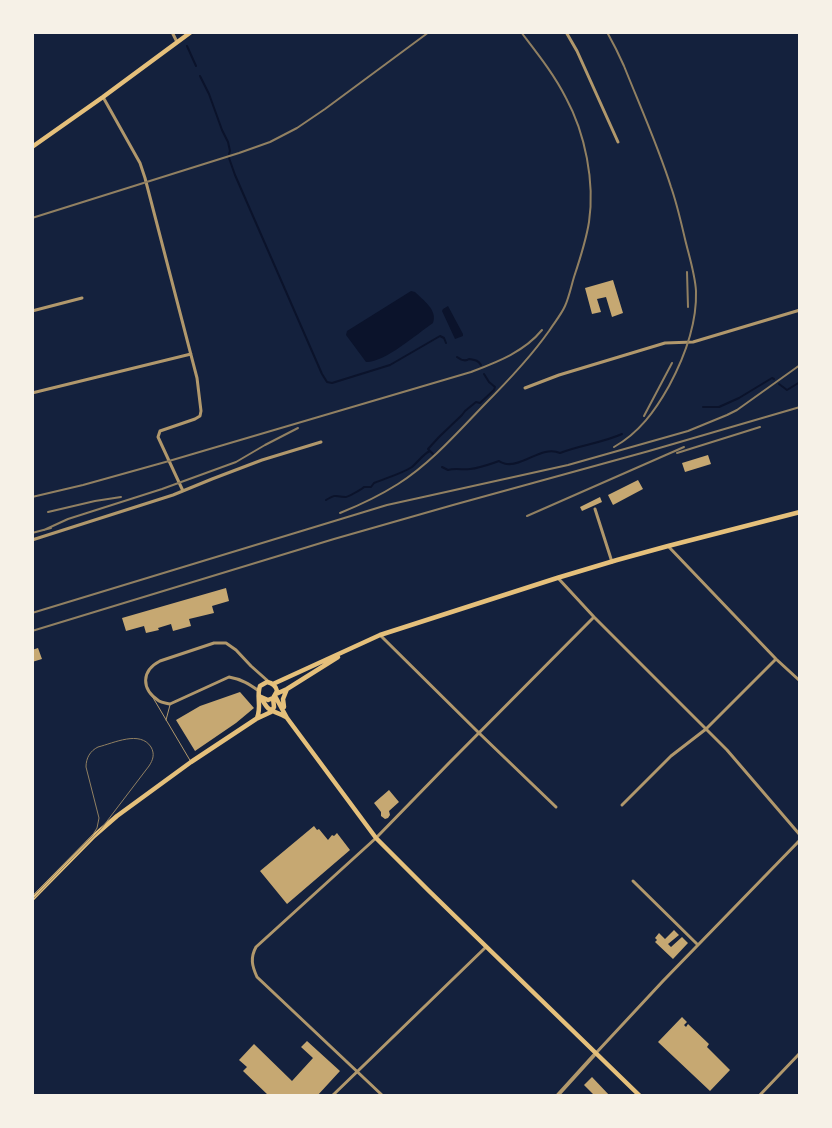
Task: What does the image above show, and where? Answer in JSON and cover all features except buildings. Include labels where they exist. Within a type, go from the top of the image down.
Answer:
[{"type":"main road","points":[[32,146],[103,97],[191,32]]},
{"type":"main road","points":[[256,719],[260,708],[262,684],[271,683],[380,635],[557,578],[668,546],[800,512]]},
{"type":"main road","points":[[260,694],[268,700],[350,649]]},
{"type":"main road","points":[[32,899],[98,832],[117,816],[191,762],[256,719],[271,712],[274,707],[276,688],[271,683]]},
{"type":"main road","points":[[287,689],[283,699],[287,718]]},
{"type":"main road","points":[[260,694],[266,707],[271,712],[287,718]]},
{"type":"main road","points":[[275,696],[287,718],[376,838],[640,1096]]},
{"type":"street","points":[[172,32],[177,42]]},
{"type":"street","points":[[566,32],[578,51],[618,142]]},
{"type":"street","points":[[103,97],[140,163],[198,378],[200,416],[195,420],[160,430],[158,437],[183,491]]},
{"type":"street","points":[[32,311],[82,298]]},
{"type":"street","points":[[525,388],[559,375],[665,343],[693,342],[800,310]]},
{"type":"street","points":[[32,393],[191,354]]},
{"type":"street","points":[[32,540],[183,491],[262,460],[321,442]]},
{"type":"street","points":[[595,509],[612,562]]},
{"type":"street","points":[[668,546],[776,659],[800,681]]},
{"type":"street","points":[[557,578],[594,618],[727,750],[800,835]]},
{"type":"street","points":[[383,1096],[260,981],[252,965],[253,953],[256,948],[376,838],[594,618]]},
{"type":"street","points":[[380,635],[479,734],[556,807]]},
{"type":"street","points":[[260,694],[248,683],[239,679],[229,678],[170,704],[160,702],[149,691],[145,681],[147,672],[160,661],[214,643],[226,643],[271,683]]},
{"type":"street","points":[[622,805],[671,756],[706,729],[776,659]]},
{"type":"street","points":[[557,1096],[698,945],[800,840]]},
{"type":"street","points":[[632,881],[698,945]]},
{"type":"street","points":[[332,1096],[486,947]]},
{"type":"street","points":[[759,1096],[800,1054]]},
{"type":"lane","points":[[149,691],[191,762]]},
{"type":"lane","points":[[166,721],[170,704]]},
{"type":"water","points":[[411,291],[415,292],[432,310],[433,323],[391,353],[382,358],[366,362],[346,335],[347,331]]},
{"type":"water","points":[[448,306],[463,334],[463,336],[455,339],[442,311]]},
{"type":"waterway","points":[[187,46],[196,66]]},
{"type":"waterway","points":[[200,76],[228,142],[229,154]]},
{"type":"waterway","points":[[229,158],[327,382],[332,383],[390,365],[440,336],[444,338],[446,343]]},
{"type":"waterway","points":[[457,357],[463,360],[476,360],[481,365]]},
{"type":"waterway","points":[[433,454],[428,449],[439,437],[465,411],[476,402],[480,403],[494,390],[495,387],[484,374]]},
{"type":"waterway","points":[[703,407],[719,407],[739,398],[772,378],[774,379]]},
{"type":"waterway","points":[[779,384],[787,390],[800,382]]},
{"type":"waterway","points":[[442,467],[448,470],[470,469],[499,461],[513,464],[540,453],[554,451],[560,453],[622,434]]},
{"type":"waterway","points":[[326,500],[334,496],[347,497],[364,487],[371,487],[374,483],[412,467],[430,451]]},
{"type":"tram line","points":[[32,897],[92,836],[97,828],[99,818],[86,767],[91,753],[98,747],[126,739],[134,738],[146,742],[153,752],[149,766],[101,829],[32,900]]},
{"type":"railway","points":[[32,218],[270,142],[297,128],[325,109],[429,32]]},
{"type":"railway","points":[[340,513],[391,488],[410,476],[433,457],[526,360],[562,313],[566,303],[583,250],[589,222],[591,191],[587,158],[573,112],[566,98],[551,72],[521,32]]},
{"type":"railway","points":[[607,32],[624,66],[666,172],[679,213],[696,291],[696,303],[689,340],[669,386],[646,421],[614,447]]},
{"type":"railway","points":[[687,272],[688,307]]},
{"type":"railway","points":[[32,497],[169,461],[471,372],[518,350],[535,338],[542,330]]},
{"type":"railway","points":[[644,416],[672,363]]},
{"type":"railway","points":[[32,613],[387,505],[568,465],[688,431],[737,410],[800,365]]},
{"type":"railway","points":[[32,631],[334,539],[800,407]]},
{"type":"railway","points":[[677,453],[760,427]]},
{"type":"railway","points":[[44,530],[68,519],[162,489],[236,462],[298,428]]},
{"type":"railway","points":[[527,516],[684,447]]},
{"type":"railway","points":[[48,512],[121,497]]},
{"type":"railway","points":[[32,533],[51,528]]}]
